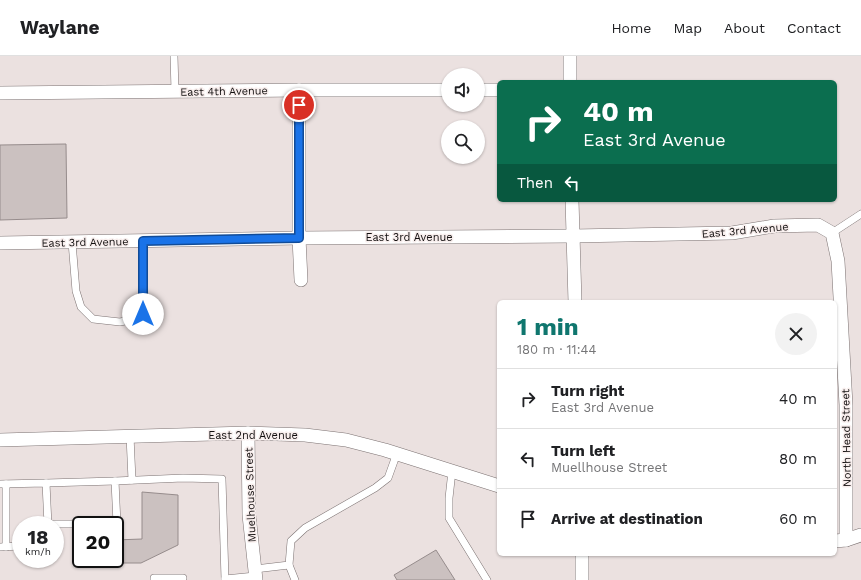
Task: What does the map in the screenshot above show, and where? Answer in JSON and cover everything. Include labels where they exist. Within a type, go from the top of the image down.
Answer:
[{"type":"street","points":[[570,56],[570,80]]},
{"type":"street","points":[[299,90],[299,238],[301,280]]},
{"type":"street","name":"East 4th Avenue","points":[[0,93],[441,90]]},
{"type":"street","points":[[485,90],[497,90]]},
{"type":"street","points":[[572,202],[575,300]]},
{"type":"street","name":"East 3rd Avenue","points":[[0,243],[732,233],[774,226],[818,225],[832,233]]},
{"type":"street","name":"North Head Street","points":[[832,233],[838,261],[846,405],[841,540]]},
{"type":"street","name":"East 2nd Avenue","points":[[0,440],[248,434],[305,435],[346,440],[397,453],[497,485]]},
{"type":"street","name":"Muelhouse Street","points":[[248,434],[249,516],[255,575]]},
{"type":"street","points":[[841,540],[861,535]]},
{"type":"street","points":[[582,556],[582,580]]},
{"type":"lane","points":[[174,56],[174,91]]},
{"type":"lane","points":[[832,233],[861,214]]},
{"type":"lane","points":[[72,242],[76,291],[81,307],[93,319],[120,322],[140,318],[143,314],[143,241]]},
{"type":"lane","points":[[130,436],[132,480]]},
{"type":"lane","points":[[295,580],[289,565],[291,541],[305,528],[375,488],[388,478],[397,453]]},
{"type":"lane","points":[[452,471],[449,518],[487,580]]},
{"type":"lane","points":[[3,547],[3,484],[184,478],[222,479],[225,580],[255,575],[289,565]]},
{"type":"lane","points":[[64,525],[117,524],[115,481]]},
{"type":"lane","points":[[46,483],[48,516]]},
{"type":"lane","points":[[154,580],[154,578],[184,578]]},
{"type":"building","points":[[66,144],[67,218],[0,220],[0,145]]},
{"type":"building","points":[[142,492],[178,495],[178,545],[141,563],[124,563],[124,540],[142,539]]},
{"type":"building","points":[[436,550],[455,580],[397,580],[394,575]]},
{"type":"route","points":[[143,314],[143,241],[299,238],[299,105]]}]
